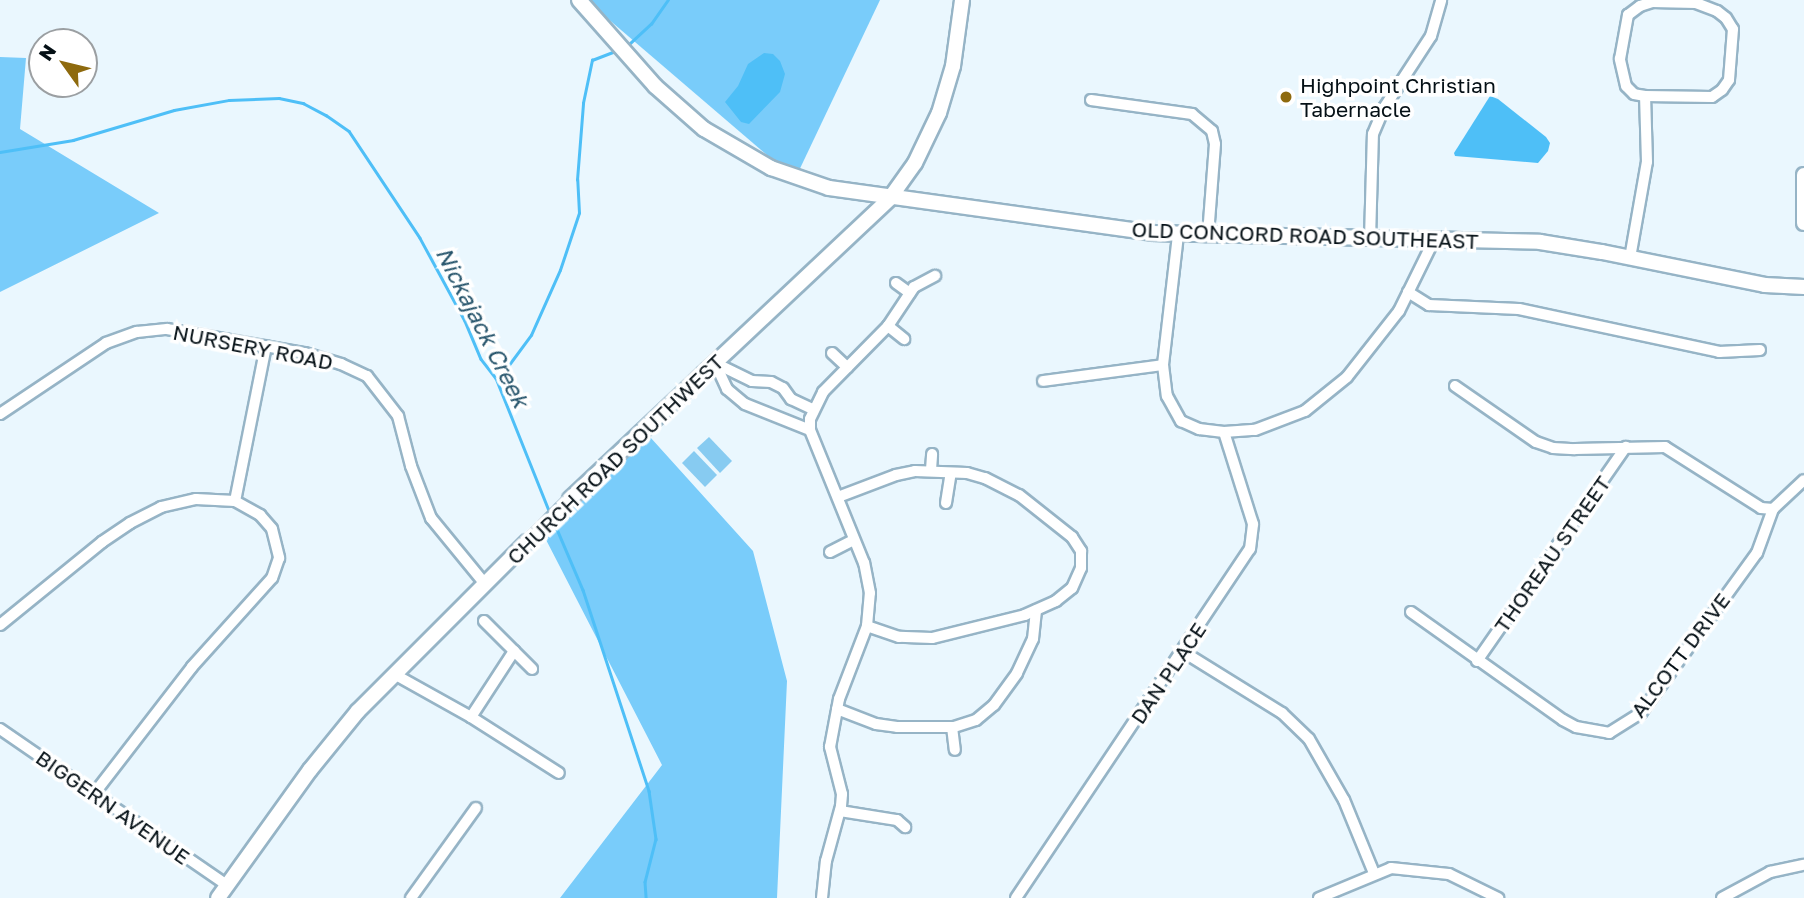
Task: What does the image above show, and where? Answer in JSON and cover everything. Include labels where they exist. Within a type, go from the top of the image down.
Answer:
[{"type":"street","name":"OLD CONCORD ROAD SOUTHEAST","points":[[579,0],[635,64],[692,120],[754,160],[786,175],[830,188],[1178,235],[1540,243],[1765,285],[1804,287]]},
{"type":"street","name":"CHURCH ROAD SOUTHWEST","points":[[218,898],[338,734],[394,674],[570,499],[890,198],[915,163],[939,114],[953,66],[961,0]]},
{"type":"street","points":[[1370,239],[1373,134],[1384,108],[1431,36],[1441,0]]},
{"type":"street","points":[[1653,2],[1696,3],[1717,10],[1726,18],[1733,30],[1730,80],[1722,90],[1712,97],[1645,96],[1634,94],[1626,86],[1622,75],[1622,45],[1628,15],[1633,10],[1653,2]]},
{"type":"street","points":[[1630,258],[1647,162],[1645,96]]},
{"type":"street","points":[[1091,100],[1192,114],[1212,131],[1215,144],[1208,236]]},
{"type":"street","points":[[1804,174],[1804,223]]},
{"type":"street","points":[[1178,235],[1163,365],[1169,404],[1181,421],[1199,429],[1224,432],[1255,430],[1305,411],[1347,377],[1399,311],[1434,240]]},
{"type":"street","points":[[822,898],[826,861],[842,794],[830,747],[837,709],[867,626],[870,608],[868,579],[810,430],[813,410],[823,392],[888,326],[910,293],[922,281],[935,276]]},
{"type":"street","points":[[896,283],[910,293]]},
{"type":"street","points":[[1408,292],[1429,305],[1518,309],[1719,352],[1760,350]]},
{"type":"street","points":[[888,326],[904,339]]},
{"type":"street","name":"NURSERY ROAD","points":[[0,414],[106,343],[137,332],[167,329],[305,353],[367,376],[398,416],[411,466],[431,518],[485,584]]},
{"type":"street","points":[[235,501],[266,346]]},
{"type":"street","points":[[832,353],[847,367]]},
{"type":"street","points":[[715,363],[752,381],[771,382],[783,388],[790,399],[813,410]]},
{"type":"street","points":[[715,363],[727,389],[736,396],[777,418],[810,430]]},
{"type":"street","points":[[1043,381],[1163,365]]},
{"type":"street","points":[[1455,386],[1536,442],[1553,448],[1665,447],[1760,508],[1773,509]]},
{"type":"street","points":[[777,418],[790,399]]},
{"type":"street","name":"DAN PLACE","points":[[1016,898],[1251,549],[1252,524],[1224,432]]},
{"type":"street","name":"THOREAU STREET","points":[[1478,661],[1626,447]]},
{"type":"street","points":[[931,470],[932,454]]},
{"type":"street","points":[[838,497],[896,475],[931,470],[967,473],[1003,485],[1019,495],[1078,543],[1081,568],[1072,588],[1056,601],[1036,610],[932,638],[899,637],[867,626]]},
{"type":"street","points":[[946,503],[951,473]]},
{"type":"street","name":"ALCOTT DRIVE","points":[[1411,612],[1576,727],[1609,733],[1624,727],[1641,713],[1757,553],[1773,509],[1804,480]]},
{"type":"street","points":[[0,625],[102,542],[145,514],[179,502],[235,501],[260,515],[272,530],[279,558],[272,578],[192,667],[94,794]]},
{"type":"street","points":[[830,552],[854,540]]},
{"type":"street","points":[[837,709],[876,724],[897,727],[952,727],[976,720],[1002,694],[1026,655],[1036,627],[1036,610]]},
{"type":"street","points":[[484,621],[532,669]]},
{"type":"street","points":[[471,717],[514,651]]},
{"type":"street","points":[[1182,651],[1282,713],[1309,739],[1344,800],[1374,873]]},
{"type":"street","points":[[394,674],[471,717],[559,773]]},
{"type":"street","points":[[952,727],[955,750]]},
{"type":"street","name":"BIGGERN AVENUE","points":[[0,729],[227,885]]},
{"type":"street","points":[[411,898],[476,808]]},
{"type":"street","points":[[840,811],[897,820],[905,827]]},
{"type":"street","points":[[1722,898],[1770,872],[1804,865]]},
{"type":"street","points":[[1319,898],[1391,867],[1439,872],[1473,883],[1498,898]]},
{"type":"shaded area","points":[[586,0],[880,0],[795,179]]},
{"type":"shaded area","points":[[764,53],[773,54],[780,61],[785,74],[780,92],[749,124],[741,122],[725,102],[738,86],[748,64]]},
{"type":"shaded area","points":[[0,57],[26,58],[20,129],[159,213],[0,292]]},
{"type":"shaded area","points":[[1490,96],[1498,99],[1546,137],[1550,143],[1548,151],[1538,163],[1455,156],[1454,153]]},
{"type":"shaded area","points":[[641,427],[753,551],[787,681],[777,898],[560,898],[662,765],[541,530]]},
{"type":"shaded area","points":[[709,437],[732,461],[720,473],[697,448]]},
{"type":"shaded area","points":[[694,451],[717,475],[705,487],[682,463]]},
{"type":"waterway","points":[[627,46],[651,24],[668,0]]},
{"type":"waterway","points":[[497,381],[531,335],[560,270],[579,213],[577,180],[583,103],[592,60],[618,50]]},
{"type":"waterway","name":"Nickajack Creek","points":[[0,152],[73,140],[174,110],[229,100],[279,98],[303,103],[326,115],[349,131],[420,238],[465,321],[481,359],[496,378],[550,513]]},
{"type":"waterway","name":"Nickajack Creek","points":[[554,522],[583,590],[649,791],[656,839],[645,882],[646,898]]},
{"type":"place","name":"Highpoint Christian Tabernacle","points":[[1286,97]]}]
